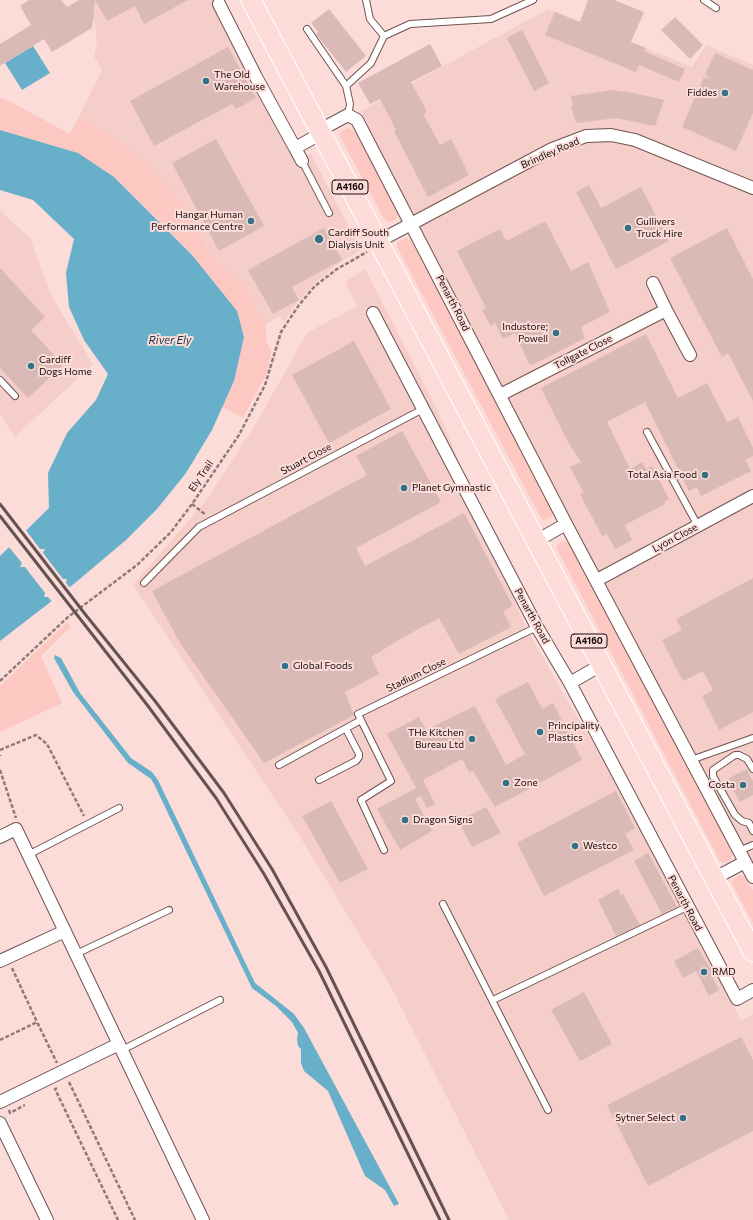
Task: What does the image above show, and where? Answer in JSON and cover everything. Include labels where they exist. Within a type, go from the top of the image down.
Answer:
[{"type":"main road","name":"A4160","points":[[251,0],[321,131],[375,245],[538,540],[601,665],[753,952]]},
{"type":"street","points":[[219,4],[256,77],[302,161]]},
{"type":"street","points":[[295,148],[348,115]]},
{"type":"street","name":"Penarth Road","points":[[348,115],[357,120],[566,524],[753,877]]},
{"type":"street","name":"Brindley Road","points":[[375,245],[411,222],[552,149],[586,136],[611,135],[635,140],[753,188]]},
{"type":"street","points":[[653,283],[690,355]]},
{"type":"street","name":"Tollgate Close","points":[[500,395],[666,310]]},
{"type":"street","name":"Penarth Road","points":[[374,313],[537,627],[570,683],[687,907],[737,999],[753,990]]},
{"type":"street","name":"Lyon Close","points":[[597,580],[753,496]]},
{"type":"street","points":[[538,540],[566,524]]},
{"type":"street","points":[[570,683],[601,665]]},
{"type":"street","points":[[0,837],[16,829],[203,1220]]},
{"type":"street","points":[[715,878],[742,857]]},
{"type":"street","points":[[4,960],[64,930]]},
{"type":"street","points":[[0,1102],[62,1072],[120,1047]]},
{"type":"street","points":[[0,1123],[47,1220]]},
{"type":"lane","points":[[366,0],[370,19],[384,36]]},
{"type":"lane","points":[[346,86],[371,63],[384,36],[410,24],[491,19],[533,0]]},
{"type":"lane","points":[[704,0],[716,8]]},
{"type":"lane","points":[[307,29],[346,86],[350,104],[348,115]]},
{"type":"lane","points":[[302,161],[329,213]]},
{"type":"lane","points":[[0,380],[15,396]]},
{"type":"lane","name":"Stuart Close","points":[[144,583],[199,527],[423,409]]},
{"type":"lane","points":[[647,432],[698,526]]},
{"type":"lane","name":"Stadium Close","points":[[361,720],[358,714],[537,627]]},
{"type":"lane","points":[[279,765],[361,720],[391,781],[360,800],[384,850]]},
{"type":"lane","points":[[318,780],[356,761],[359,757],[359,754],[346,729]]},
{"type":"lane","points":[[691,760],[753,738]]},
{"type":"lane","points":[[753,769],[747,759],[740,755],[735,755],[716,767],[713,770],[713,776],[735,815],[742,821],[749,823],[753,831]]},
{"type":"lane","points":[[28,854],[118,808]]},
{"type":"lane","points":[[742,857],[753,845]]},
{"type":"lane","points":[[443,904],[548,1110]]},
{"type":"lane","points":[[493,1000],[687,907]]},
{"type":"lane","points":[[76,954],[169,910]]},
{"type":"lane","points":[[120,1047],[220,1000]]},
{"type":"path","name":"Ely Trail","points":[[0,681],[68,617],[154,550],[192,504],[239,435],[265,385],[281,332],[299,305],[315,286],[337,269],[375,245]]},
{"type":"path","points":[[192,504],[213,520]]},
{"type":"path","points":[[0,750],[36,735],[47,744],[88,824]]},
{"type":"path","points":[[0,770],[16,818],[16,829]]},
{"type":"path","points":[[4,960],[62,1072]]},
{"type":"path","points":[[0,1040],[37,1022]]},
{"type":"path","points":[[75,1079],[55,1089],[118,1220]]},
{"type":"path","points":[[69,1082],[135,1220]]},
{"type":"shaded area","points":[[82,0],[228,0],[215,8],[232,45],[298,161],[311,154],[361,250],[342,261],[315,283],[297,303],[284,322],[280,316],[265,325],[243,284],[213,259],[179,200],[149,166],[123,144],[79,116],[102,70],[94,56],[97,43],[95,23]]},
{"type":"shaded area","points":[[548,9],[692,67],[706,45],[753,65],[753,866],[718,795],[527,436],[420,230],[361,111]]},
{"type":"shaded area","points":[[0,98],[7,100],[70,134],[79,116],[123,144],[149,166],[179,200],[213,259],[243,284],[265,325],[267,342],[271,351],[268,371],[243,418],[222,407],[234,381],[78,153],[0,130]]},
{"type":"shaded area","points":[[348,128],[355,132],[396,207],[398,213],[396,219],[391,222],[387,222],[384,219],[340,136],[340,132]]},
{"type":"shaded area","points":[[0,211],[30,238],[51,295],[93,364],[15,437],[0,415]]},
{"type":"shaded area","points":[[406,238],[411,240],[553,508],[553,514],[548,519],[543,520],[540,516],[397,247],[397,243]]},
{"type":"shaded area","points":[[365,269],[438,411],[524,623],[562,692],[600,755],[741,1020],[753,1014],[753,1220],[509,1220],[390,985],[302,840],[133,585],[205,502],[257,422],[307,333],[357,306],[345,282]]},
{"type":"shaded area","points":[[565,541],[571,543],[573,546],[732,850],[732,857],[729,861],[724,863],[720,861],[556,547],[560,542]]},
{"type":"shaded area","points":[[67,622],[71,626],[41,656],[62,703],[0,732],[0,686]]},
{"type":"shaded area","points":[[741,875],[745,877],[753,891],[753,923],[731,882],[737,876]]},
{"type":"water","points":[[33,46],[50,73],[22,90],[5,63]]},
{"type":"water","name":"River Ely","points":[[0,130],[78,153],[114,177],[192,255],[237,311],[244,337],[234,381],[212,430],[186,473],[157,509],[126,540],[75,583],[0,641],[0,556],[49,508],[48,473],[67,433],[96,400],[108,374],[84,340],[69,307],[66,273],[74,239],[33,200],[0,190]]},
{"type":"water","points":[[55,655],[61,658],[80,693],[131,758],[152,772],[158,780],[255,983],[294,1014],[304,1028],[399,1204],[394,1206],[385,1190],[365,1176],[328,1091],[304,1071],[301,1063],[301,1049],[298,1046],[298,1033],[292,1022],[276,1006],[252,988],[151,779],[128,763],[73,692],[54,658]]},
{"type":"pier","points":[[25,529],[40,549],[45,549],[43,553],[63,579],[67,579],[66,583],[71,589],[53,603],[48,597],[44,597],[45,593],[25,567],[20,567],[22,563],[8,546]]},
{"type":"building","points":[[29,0],[61,0],[67,7],[79,0],[95,0],[92,28],[52,52],[44,39],[0,66],[0,44],[31,25],[20,6]]},
{"type":"building","points":[[95,0],[188,0],[144,24],[135,6],[107,21]]},
{"type":"building","points":[[588,0],[614,0],[644,12],[631,42],[646,48],[644,51],[685,69],[679,82],[639,65],[636,72],[545,35],[555,12],[580,22]]},
{"type":"building","points":[[329,9],[366,56],[346,72],[316,34],[318,32],[311,23]]},
{"type":"building","points":[[675,17],[703,45],[690,59],[661,30]]},
{"type":"building","points":[[522,30],[549,83],[534,91],[507,38]]},
{"type":"building","points":[[430,44],[442,66],[411,82],[427,112],[423,114],[440,145],[451,139],[469,175],[428,197],[394,131],[396,130],[380,99],[370,104],[358,83]]},
{"type":"building","name":"The Old Warehouse","points":[[228,47],[256,98],[236,109],[232,104],[154,146],[130,101]]},
{"type":"building","name":"Fiddes","points":[[715,53],[753,70],[753,113],[736,151],[682,127],[704,77],[711,80],[705,74]]},
{"type":"building","points":[[612,90],[634,93],[664,100],[655,126],[616,118],[576,123],[571,107],[573,107],[571,96]]},
{"type":"building","points":[[216,139],[264,226],[219,251],[172,163]]},
{"type":"building","name":"Gullivers Truck Hire","points":[[589,185],[601,208],[641,187],[669,241],[616,269],[576,192]]},
{"type":"building","points":[[545,221],[571,271],[588,262],[610,312],[581,327],[585,338],[530,366],[515,333],[503,339],[495,323],[491,326],[482,310],[486,308],[457,251],[500,229],[506,241]]},
{"type":"building","points":[[324,228],[342,260],[292,287],[299,300],[273,314],[248,270]]},
{"type":"building","points":[[727,228],[753,279],[753,401],[728,353],[722,357],[670,258]]},
{"type":"building","points":[[0,268],[45,317],[31,330],[63,365],[28,398],[0,368]]},
{"type":"building","points":[[646,334],[678,398],[707,383],[727,422],[738,417],[753,448],[753,456],[745,460],[751,471],[701,496],[697,487],[689,491],[645,402],[607,422],[630,469],[642,462],[646,469],[652,466],[669,499],[664,502],[665,504],[625,525],[632,540],[615,549],[607,534],[602,536],[580,494],[584,493],[570,467],[581,462],[568,442],[541,388]]},
{"type":"building","points":[[354,341],[391,409],[329,443],[292,375]]},
{"type":"building","points":[[402,431],[441,502],[356,548],[365,566],[464,513],[513,606],[503,611],[511,627],[459,654],[439,618],[402,638],[371,657],[379,674],[345,692],[354,715],[264,763],[180,643],[152,591],[367,475],[356,456]]},
{"type":"building","points":[[753,578],[753,712],[719,730],[702,696],[713,690],[703,671],[683,681],[662,640],[682,630],[676,619]]},
{"type":"building","points":[[528,682],[542,709],[553,703],[582,760],[495,807],[473,771],[469,772],[462,759],[423,780],[435,804],[427,808],[421,796],[415,799],[432,831],[400,850],[377,809],[416,788],[387,734],[419,717],[426,730],[475,706],[506,765],[525,754],[495,699]]},
{"type":"building","points":[[747,769],[753,781],[753,795],[740,802],[727,779]]},
{"type":"building","name":"Westco","points":[[616,791],[635,828],[625,834],[634,850],[544,896],[517,843]]},
{"type":"building","points":[[331,801],[368,869],[340,883],[302,816]]},
{"type":"building","points":[[486,807],[501,833],[472,847],[458,821]]},
{"type":"building","name":"Westco","points":[[648,853],[677,907],[662,914],[634,861]]},
{"type":"building","points":[[618,889],[621,895],[623,894],[640,925],[616,936],[598,900]]},
{"type":"building","name":"RMD","points":[[698,948],[713,973],[711,974],[719,990],[709,996],[696,971],[683,978],[674,961]]},
{"type":"building","points":[[584,992],[612,1044],[580,1061],[551,1010]]},
{"type":"building","name":"Sytner Select","points":[[741,1037],[753,1060],[753,1131],[648,1186],[607,1105]]},
{"type":"railway","points":[[0,504],[85,614],[155,701],[224,793],[272,869],[326,967],[449,1220]]},
{"type":"railway","points":[[0,516],[148,706],[216,798],[264,874],[319,971],[440,1220]]},
{"type":"place","name":"The Old Warehouse","points":[[206,81]]},
{"type":"place","name":"Fiddes","points":[[725,93]]},
{"type":"place","name":"Hangar Human Performance Centre","points":[[251,221]]},
{"type":"place","name":"Gullivers Truck Hire","points":[[628,228]]},
{"type":"place","name":"Cardiff South Dialysis Unit","points":[[319,239]]},
{"type":"place","name":"Industore; Powell","points":[[556,333]]},
{"type":"place","name":"Cardiff Dogs Home","points":[[31,366]]},
{"type":"place","name":"Total Asia Food","points":[[705,475]]},
{"type":"place","name":"Planet Gymnastic","points":[[404,488]]},
{"type":"place","name":"Global Foods","points":[[285,666]]},
{"type":"place","name":"Principality Plastics","points":[[540,732]]},
{"type":"place","name":"THe Kitchen Bureau Ltd","points":[[472,739]]},
{"type":"place","name":"Zone","points":[[506,783]]},
{"type":"place","name":"Costa","points":[[743,785]]},
{"type":"place","name":"Dragon Signs","points":[[405,820]]},
{"type":"place","name":"Westco","points":[[575,846]]},
{"type":"place","name":"RMD","points":[[704,972]]},
{"type":"place","name":"Sytner Select","points":[[683,1118]]}]
